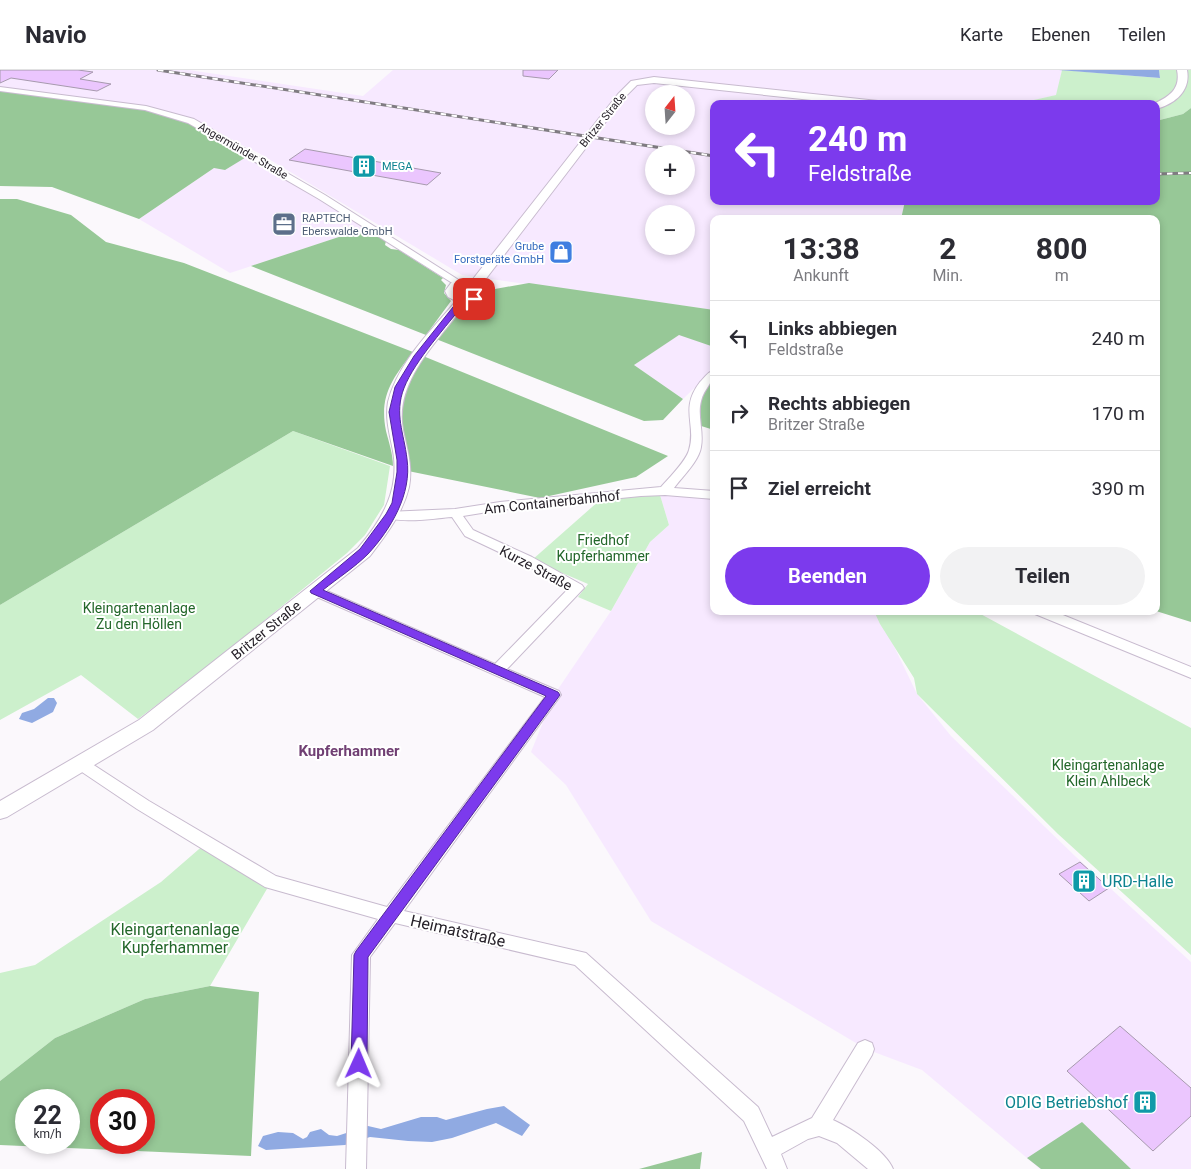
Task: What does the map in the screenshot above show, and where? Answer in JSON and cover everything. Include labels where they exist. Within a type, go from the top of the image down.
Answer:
[{"type":"main road","points":[[1160,104],[1180,91],[1184,80],[1182,70]]},
{"type":"main road","name":"Britzer Straße","points":[[477,282],[621,96],[634,83],[654,80],[841,100]]},
{"type":"main road","points":[[477,282],[486,286],[488,292],[478,298],[464,299],[452,294],[452,288],[460,284],[477,282]]},
{"type":"main road","name":"Britzer Straße","points":[[0,811],[146,725],[364,552],[391,515],[397,503],[402,460],[394,412],[400,387],[417,358],[464,299]]},
{"type":"street","name":"Angermünder Straße","points":[[0,89],[146,108],[191,121],[322,197],[460,284]]},
{"type":"street","points":[[665,491],[694,453],[697,446],[693,408],[700,387],[710,377]]},
{"type":"street","name":"Am Containerbahnhof","points":[[391,515],[418,516],[500,506],[665,491],[710,495]]},
{"type":"street","name":"Kurze Straße","points":[[455,512],[469,532],[478,538],[527,560],[577,588],[496,671]]},
{"type":"street","points":[[315,591],[554,695],[361,955],[356,1169]]},
{"type":"street","points":[[1050,615],[1191,673]]},
{"type":"street","name":"Heimatstraße","points":[[81,764],[143,805],[271,882],[391,916],[580,958],[751,1114],[777,1169]]},
{"type":"street","points":[[818,1126],[865,1049]]},
{"type":"street","points":[[769,1150],[805,1130],[818,1126],[836,1130],[883,1169]]},
{"type":"shaded area","points":[[0,70],[189,70],[363,96],[393,70],[1062,70],[1057,95],[1034,100],[710,100],[710,205],[904,205],[902,215],[710,215],[710,309],[462,275],[257,152],[202,127],[0,89]]},
{"type":"shaded area","points":[[248,156],[366,228],[230,273],[139,219],[214,168]]},
{"type":"shaded area","points":[[679,334],[710,346],[710,373],[683,399],[634,365]]},
{"type":"shaded area","points":[[660,495],[710,497],[710,615],[879,615],[917,694],[951,736],[1075,856],[1191,962],[1191,1169],[1040,1169],[922,1070],[866,1049],[651,921],[566,785],[531,752],[554,695],[611,611],[650,542],[669,525]]},
{"type":"green space","points":[[1062,70],[1160,78],[1159,70],[1191,70],[1191,108],[1183,114],[1160,120],[1160,100],[1034,100],[1056,95]]},
{"type":"green space","points":[[0,89],[132,106],[178,116],[248,156],[225,170],[214,168],[139,219],[52,187],[0,186]]},
{"type":"green space","points":[[1191,108],[1191,622],[1160,612],[1160,215],[902,215],[904,205],[1160,205],[1160,120],[1183,114]]},
{"type":"green space","points":[[0,199],[17,199],[71,215],[106,242],[184,263],[413,352],[393,380],[384,408],[384,419],[393,466],[293,431],[0,605]]},
{"type":"green space","points":[[366,228],[386,241],[385,245],[391,249],[399,250],[443,278],[441,280],[446,285],[444,293],[451,301],[426,335],[251,266]]},
{"type":"green space","points":[[529,283],[710,309],[710,346],[679,335],[634,365],[683,399],[663,420],[644,421],[436,339],[467,303],[495,289]]},
{"type":"green space","points":[[423,356],[668,456],[636,477],[540,498],[408,471],[399,423],[400,399]]},
{"type":"green space","points":[[710,382],[710,429],[698,425],[699,412],[706,388]]},
{"type":"green space","name":"Kleingartenanlage Zu den Höllen","points":[[293,431],[390,466],[384,505],[365,535],[347,553],[211,664],[138,719],[81,675],[0,720],[0,605]]},
{"type":"green space","name":"Friedhof Kupferhammer","points":[[660,495],[669,525],[650,542],[611,611],[578,597],[588,584],[532,560],[600,500]]},
{"type":"green space","name":"Kleingartenanlage Klein Ahlbeck","points":[[876,615],[982,615],[1191,728],[1191,955],[1058,834],[917,694],[914,678]]},
{"type":"green space","name":"Kleingartenanlage Kupferhammer","points":[[206,843],[271,882],[210,986],[145,999],[55,1038],[0,1081],[0,973],[35,965],[161,882]]},
{"type":"green space","points":[[210,986],[259,992],[251,1156],[155,1152],[155,1089],[90,1089],[90,1149],[80,1149],[80,1089],[15,1089],[15,1146],[0,1145],[0,1081],[55,1038],[145,999]]},
{"type":"green space","points":[[1082,1122],[1131,1169],[1041,1169],[1027,1158]]},
{"type":"green space","points":[[702,1152],[700,1169],[639,1169]]},
{"type":"water","points":[[1059,70],[1159,70],[1160,78]]},
{"type":"water","points":[[48,698],[54,698],[57,703],[53,712],[32,723],[19,719],[22,713],[34,709]]},
{"type":"water","points":[[504,1106],[530,1125],[522,1136],[496,1123],[452,1138],[432,1142],[370,1137],[345,1145],[266,1150],[258,1146],[263,1136],[278,1132],[293,1133],[303,1139],[310,1132],[321,1129],[329,1135],[337,1136],[368,1126],[381,1129],[421,1117],[437,1117],[446,1120]]},
{"type":"building","points":[[0,70],[78,70],[93,72],[80,79],[111,84],[97,91],[11,78],[0,83]]},
{"type":"building","points":[[523,70],[558,70],[549,79],[523,76]]},
{"type":"building","name":"MEGA","points":[[305,149],[441,173],[427,185],[289,160]]},
{"type":"building","name":"URD-Halle","points":[[1080,862],[1109,888],[1089,901],[1059,874]]},
{"type":"building","name":"ODIG Betriebshof","points":[[1120,1026],[1191,1088],[1191,1116],[1153,1151],[1067,1071]]},
{"type":"railway","points":[[158,70],[710,155]]},
{"type":"railway","points":[[1160,174],[1191,173]]},
{"type":"place","name":"MEGA","points":[[364,166]]},
{"type":"place","name":"RAPTECH Eberswalde GmbH","points":[[284,224]]},
{"type":"place","name":"Grube Forstgeräte GmbH","points":[[561,252]]},
{"type":"place","name":"URD-Halle","points":[[1084,881]]},
{"type":"place","name":"ODIG Betriebshof","points":[[1145,1102]]},
{"type":"district","name":"Kupferhammer","points":[[349,751]]},
{"type":"route","points":[[359,1064],[361,955],[554,695],[315,591],[364,552],[380,533],[391,515],[397,503],[402,472],[402,460],[394,422],[395,401],[400,387],[417,358],[464,299],[474,299]]}]
